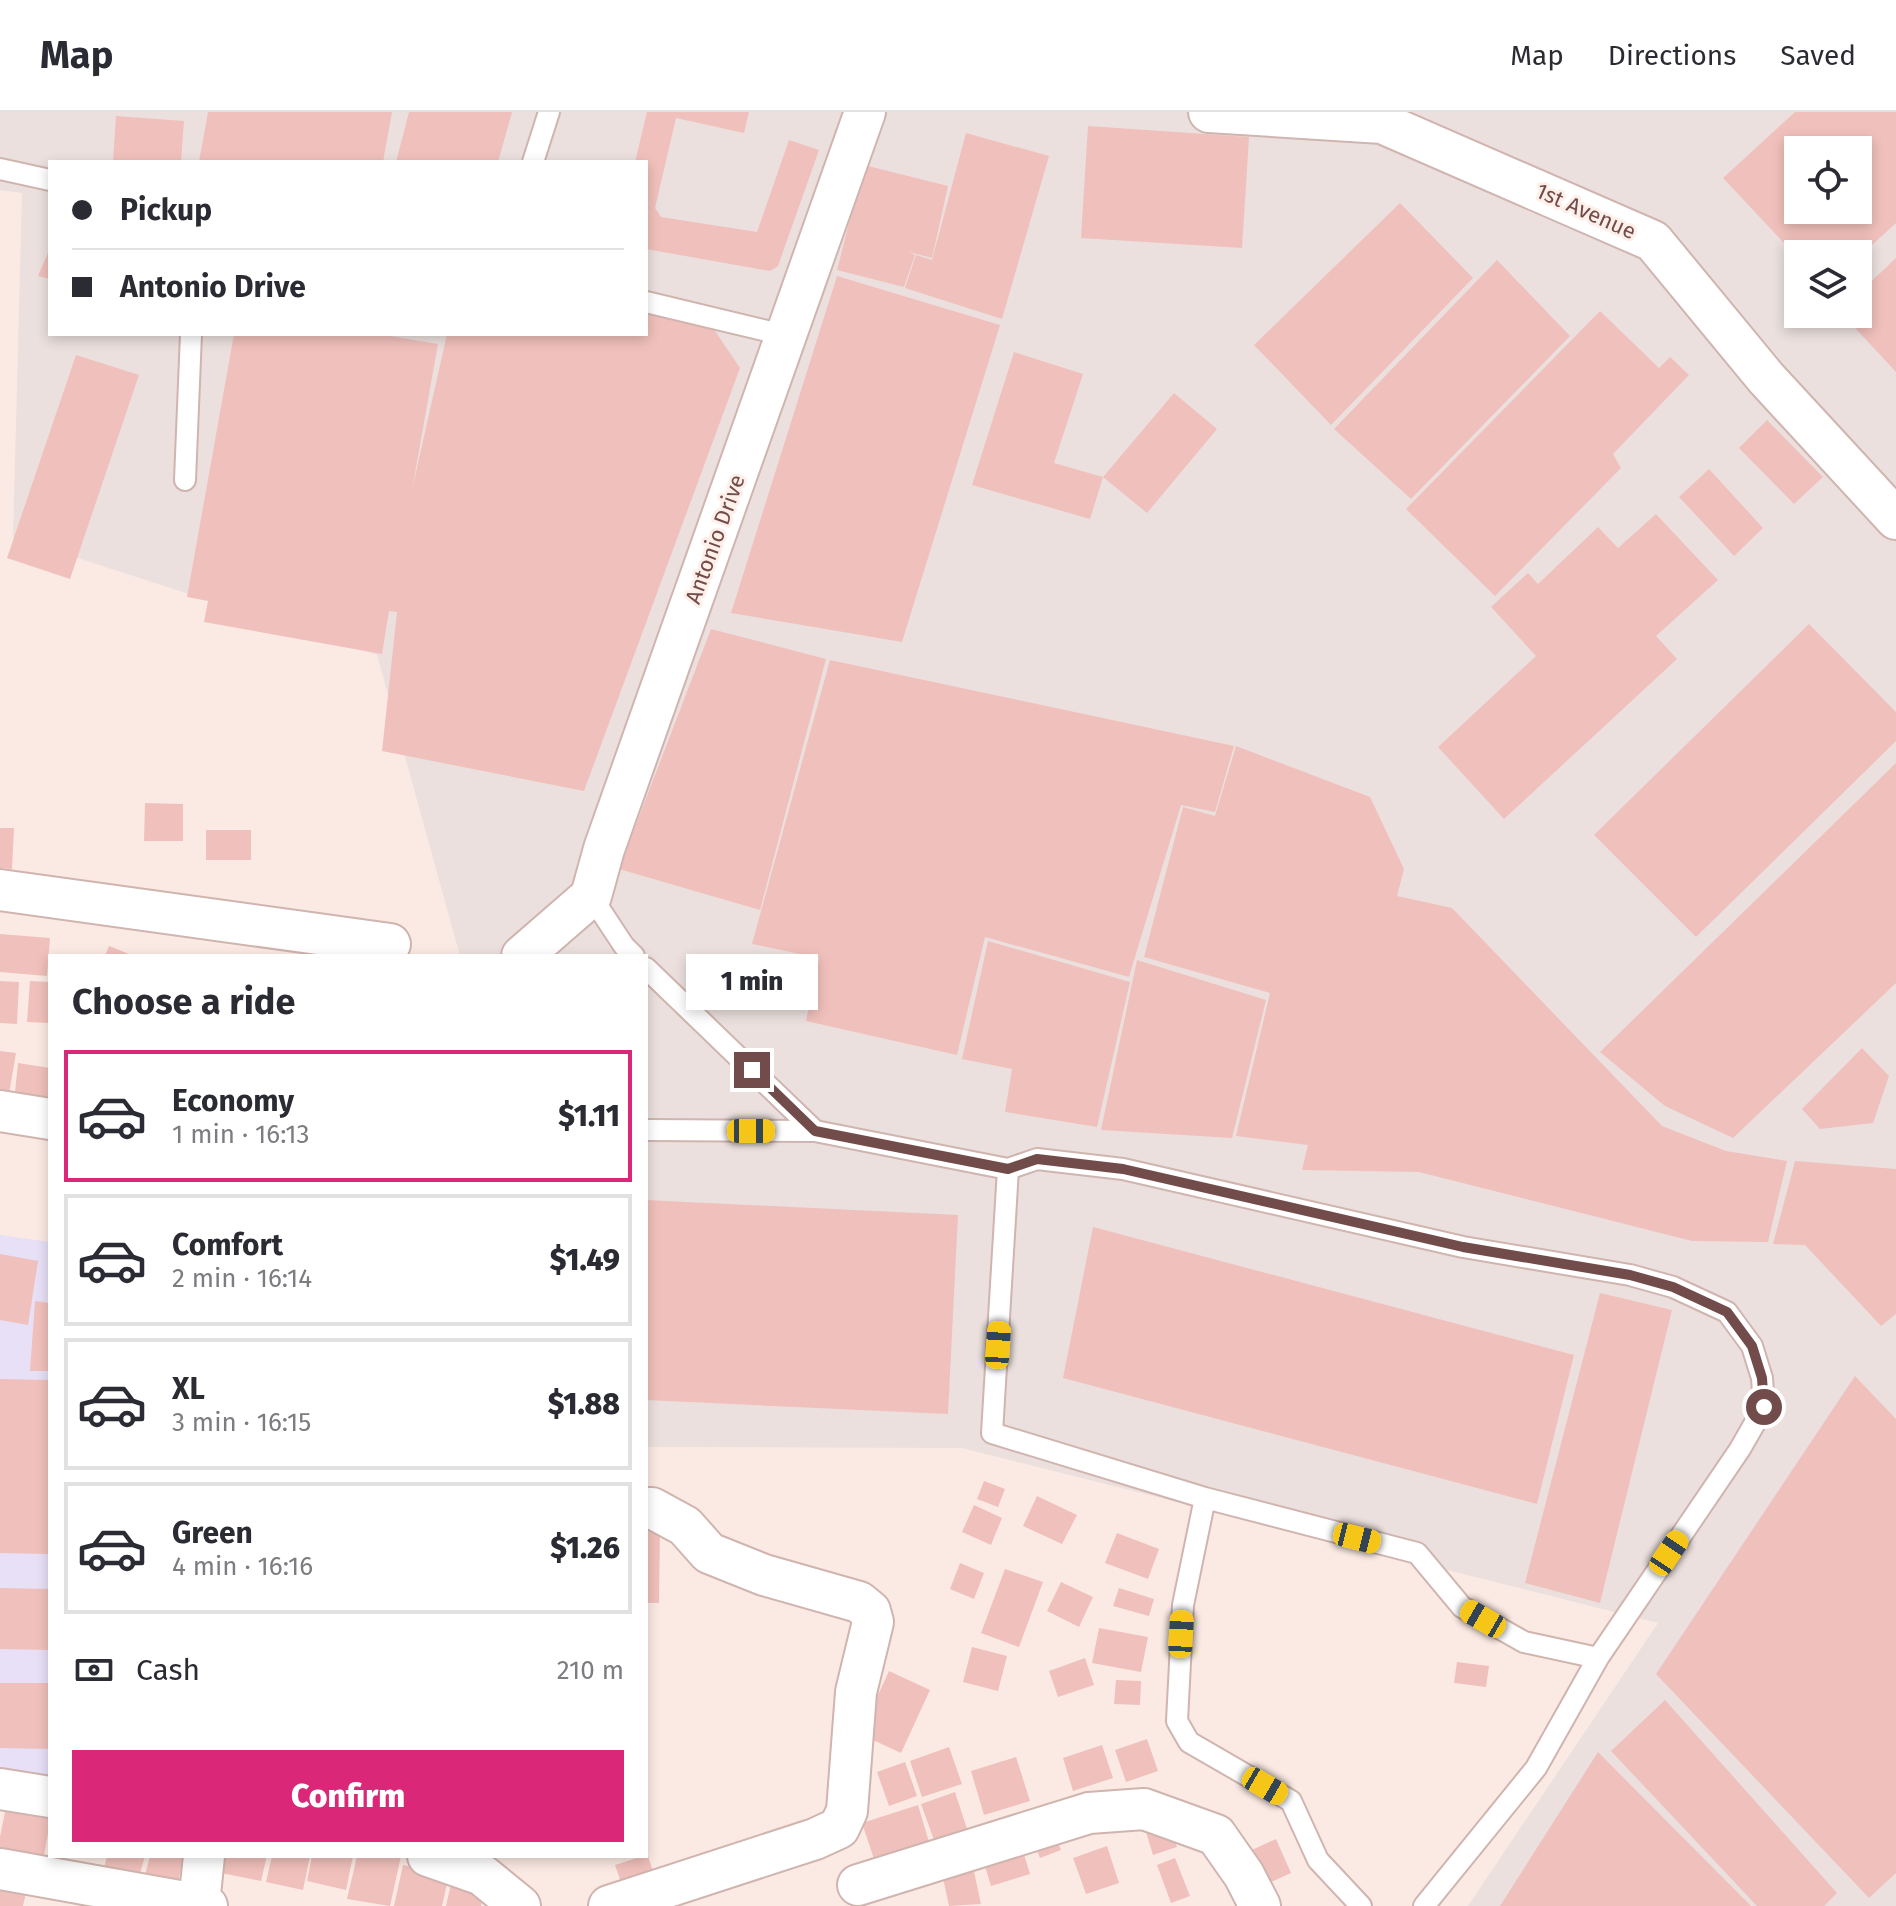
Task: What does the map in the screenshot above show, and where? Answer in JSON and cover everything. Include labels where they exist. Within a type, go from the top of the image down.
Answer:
[{"type":"street","name":"Antonio Drive","points":[[591,896],[604,849],[865,112]]},
{"type":"street","name":"1st Avenue","points":[[1209,112],[1382,123],[1653,241],[1766,378],[1896,519]]},
{"type":"street","points":[[0,890],[390,944]]},
{"type":"street","points":[[524,954],[591,896]]},
{"type":"street","points":[[0,1111],[48,1119]]},
{"type":"street","points":[[626,1904],[839,1828],[847,1811],[856,1692],[873,1622],[870,1611],[859,1602],[764,1575],[709,1553],[685,1526],[648,1508]]},
{"type":"street","points":[[0,1789],[48,1797]]},
{"type":"street","points":[[839,1828],[860,1895],[1089,1813],[1144,1809],[1216,1835],[1244,1875],[1260,1906]]},
{"type":"street","points":[[0,1869],[203,1905],[204,1858]]},
{"type":"street","points":[[434,1858],[482,1875],[520,1906]]},
{"type":"lane","points":[[534,160],[549,112]]},
{"type":"lane","points":[[0,169],[48,180]]},
{"type":"lane","points":[[648,302],[788,336]]},
{"type":"lane","points":[[185,480],[191,336]]},
{"type":"lane","points":[[591,896],[632,954]]},
{"type":"lane","points":[[648,970],[815,1131]]},
{"type":"lane","points":[[648,1130],[815,1131],[1008,1169],[1037,1159],[1123,1169],[1463,1247],[1630,1275],[1673,1287],[1727,1312],[1752,1346],[1762,1378],[1764,1407],[1740,1449],[1598,1658],[1536,1768],[1424,1906]]},
{"type":"lane","points":[[1008,1169],[992,1433],[1205,1498],[1417,1553],[1462,1607],[1524,1642],[1598,1658]]},
{"type":"lane","points":[[1205,1498],[1183,1605],[1177,1721],[1189,1742],[1291,1801],[1318,1860],[1361,1906]]},
{"type":"shaded area","points":[[0,112],[1896,112],[1896,1906],[1468,1906],[1658,1623],[962,1448],[648,1447],[648,954],[459,954],[377,655],[13,537],[22,193],[0,190]]},
{"type":"shaded area","points":[[0,1235],[48,1242],[48,1296],[44,1332],[48,1333],[48,1791],[0,1784]]},
{"type":"building","points":[[208,112],[392,112],[383,160],[199,160]]},
{"type":"building","points":[[409,112],[512,112],[499,160],[397,160]]},
{"type":"building","points":[[647,112],[749,112],[744,133],[676,118],[655,208],[661,217],[757,232],[789,140],[819,150],[778,266],[770,271],[648,249],[648,160],[635,160]]},
{"type":"building","points":[[1795,112],[1896,112],[1896,223],[1872,245],[1872,240],[1784,240],[1784,243],[1723,178]]},
{"type":"building","points":[[116,116],[184,121],[181,160],[113,160]]},
{"type":"building","points":[[1088,126],[1249,137],[1242,248],[1081,238]]},
{"type":"building","points":[[966,133],[1049,156],[1002,319],[905,288],[916,255],[932,260]]},
{"type":"building","points":[[864,165],[948,186],[932,258],[909,252],[915,255],[904,287],[837,270]]},
{"type":"building","points":[[1400,203],[1473,278],[1331,425],[1254,345]]},
{"type":"building","points":[[48,253],[48,278],[38,276]]},
{"type":"building","points":[[1896,258],[1896,372],[1855,328],[1872,328],[1872,281]]},
{"type":"building","points":[[1497,260],[1570,336],[1411,499],[1334,429]]},
{"type":"building","points":[[837,276],[1000,325],[902,642],[731,613]]},
{"type":"building","points":[[1600,311],[1659,368],[1670,357],[1689,375],[1613,454],[1621,468],[1495,596],[1406,509]]},
{"type":"building","points":[[648,313],[711,325],[740,368],[584,791],[382,751],[397,612],[389,611],[382,654],[204,622],[208,601],[187,597],[234,336],[390,336],[438,344],[412,490],[447,336],[648,336]]},
{"type":"building","points":[[1014,352],[1083,374],[1054,463],[1103,477],[1090,519],[972,485]]},
{"type":"building","points":[[76,355],[139,375],[70,579],[7,558]]},
{"type":"building","points":[[1174,393],[1217,429],[1147,513],[1103,477]]},
{"type":"building","points":[[1767,420],[1823,477],[1794,504],[1739,448]]},
{"type":"building","points":[[1709,469],[1763,528],[1734,556],[1679,497]]},
{"type":"building","points":[[1656,514],[1718,580],[1656,636],[1677,659],[1504,819],[1438,747],[1536,656],[1491,607],[1528,573],[1538,584],[1598,527],[1618,548]]},
{"type":"building","points":[[1809,624],[1896,712],[1896,741],[1696,937],[1594,835]]},
{"type":"building","points":[[711,629],[826,659],[760,910],[619,869]]},
{"type":"building","points":[[830,660],[1234,746],[1215,812],[1181,805],[1129,977],[985,937],[957,1055],[806,1021],[819,958],[752,944]]},
{"type":"building","points":[[1236,746],[1370,797],[1404,869],[1397,896],[1452,908],[1662,1126],[1726,1151],[1787,1161],[1768,1242],[1692,1241],[1419,1172],[1302,1170],[1308,1145],[1236,1136],[1270,993],[1144,957],[1183,807],[1215,816]]},
{"type":"building","points":[[1896,763],[1896,983],[1733,1138],[1665,1106],[1600,1052]]},
{"type":"building","points":[[145,803],[183,804],[183,841],[144,841]]},
{"type":"building","points":[[0,828],[14,828],[12,869],[0,868]]},
{"type":"building","points":[[206,830],[251,830],[251,860],[206,860]]},
{"type":"building","points":[[0,934],[50,938],[47,976],[0,972]]},
{"type":"building","points":[[988,941],[1130,982],[1097,1127],[1005,1112],[1012,1069],[962,1059]]},
{"type":"building","points":[[109,946],[129,954],[106,954]]},
{"type":"building","points":[[1137,960],[1266,1000],[1232,1138],[1101,1130]]},
{"type":"building","points":[[0,981],[19,982],[17,1024],[0,1023]]},
{"type":"building","points":[[30,981],[48,982],[48,1023],[27,1022]]},
{"type":"building","points":[[1862,1048],[1889,1076],[1873,1123],[1820,1129],[1802,1109]]},
{"type":"building","points":[[0,1051],[16,1053],[8,1100],[0,1099]]},
{"type":"building","points":[[18,1063],[48,1068],[48,1108],[14,1102]]},
{"type":"building","points":[[1795,1161],[1896,1169],[1896,1314],[1881,1326],[1805,1245],[1773,1244]]},
{"type":"building","points":[[648,1200],[958,1215],[948,1414],[648,1400]]},
{"type":"building","points":[[1093,1227],[1574,1355],[1537,1504],[1063,1378]]},
{"type":"building","points":[[0,1254],[38,1261],[28,1325],[0,1320]]},
{"type":"building","points":[[1600,1293],[1672,1310],[1600,1603],[1525,1583]]},
{"type":"building","points":[[35,1301],[48,1303],[48,1371],[30,1371]]},
{"type":"building","points":[[1855,1376],[1896,1419],[1896,1873],[1869,1898],[1656,1674]]},
{"type":"building","points":[[0,1379],[48,1380],[48,1554],[0,1553]]},
{"type":"building","points":[[984,1481],[1005,1489],[998,1507],[977,1499]]},
{"type":"building","points":[[1037,1496],[1077,1515],[1062,1544],[1023,1526]]},
{"type":"building","points":[[974,1505],[1002,1518],[991,1545],[962,1532]]},
{"type":"building","points":[[648,1528],[660,1528],[659,1603],[648,1603]]},
{"type":"building","points":[[1117,1533],[1159,1549],[1148,1579],[1105,1563]]},
{"type":"building","points":[[960,1563],[984,1573],[974,1599],[950,1589]]},
{"type":"building","points":[[1005,1569],[1043,1582],[1019,1647],[981,1633]]},
{"type":"building","points":[[1061,1582],[1093,1597],[1079,1627],[1047,1611]]},
{"type":"building","points":[[0,1588],[48,1589],[48,1650],[0,1649]]},
{"type":"building","points":[[1119,1588],[1154,1599],[1149,1616],[1113,1606]]},
{"type":"building","points":[[1099,1628],[1148,1637],[1141,1672],[1092,1663]]},
{"type":"building","points":[[972,1647],[1007,1656],[998,1691],[963,1682]]},
{"type":"building","points":[[1085,1658],[1094,1685],[1058,1697],[1049,1671]]},
{"type":"building","points":[[1457,1662],[1489,1666],[1486,1687],[1454,1683]]},
{"type":"building","points":[[889,1671],[930,1690],[901,1753],[860,1734]]},
{"type":"building","points":[[1116,1680],[1141,1681],[1140,1705],[1114,1704]]},
{"type":"building","points":[[0,1683],[48,1683],[48,1749],[0,1748]]},
{"type":"building","points":[[1665,1700],[1837,1893],[1824,1906],[1757,1906],[1611,1751]]},
{"type":"building","points":[[1147,1739],[1158,1771],[1126,1782],[1115,1750]]},
{"type":"building","points":[[1102,1745],[1113,1778],[1073,1791],[1063,1758]]},
{"type":"building","points":[[949,1747],[962,1784],[922,1797],[910,1761]]},
{"type":"building","points":[[1598,1752],[1751,1906],[1500,1906]]},
{"type":"building","points":[[1016,1757],[1030,1801],[984,1815],[971,1771]]},
{"type":"building","points":[[905,1762],[917,1796],[889,1806],[877,1772]]},
{"type":"building","points":[[955,1792],[967,1829],[934,1840],[921,1804]]},
{"type":"building","points":[[8,1797],[48,1805],[48,1833],[43,1861],[0,1853]]},
{"type":"building","points":[[918,1805],[929,1842],[874,1859],[862,1823]]},
{"type":"building","points":[[1169,1823],[1177,1847],[1153,1855],[1145,1829]]},
{"type":"building","points":[[1052,1829],[1061,1850],[1040,1858],[1032,1837]]},
{"type":"building","points":[[1276,1839],[1291,1873],[1256,1889],[1241,1855]]},
{"type":"building","points":[[1107,1846],[1119,1883],[1086,1894],[1073,1858]]},
{"type":"building","points":[[1023,1851],[1030,1874],[991,1886],[984,1863]]},
{"type":"building","points":[[648,1856],[658,1886],[626,1897],[615,1865]]},
{"type":"building","points":[[106,1858],[144,1858],[138,1881],[103,1872]]},
{"type":"building","points":[[149,1858],[184,1858],[178,1882],[145,1875]]},
{"type":"building","points":[[225,1858],[267,1858],[261,1881],[221,1873]]},
{"type":"building","points":[[272,1858],[310,1858],[303,1890],[266,1882]]},
{"type":"building","points":[[312,1858],[353,1858],[346,1890],[307,1881]]},
{"type":"building","points":[[357,1858],[401,1858],[390,1906],[347,1899]]},
{"type":"building","points":[[1175,1858],[1190,1896],[1171,1903],[1157,1865]]},
{"type":"building","points":[[972,1862],[981,1904],[949,1906],[941,1869]]},
{"type":"building","points":[[403,1865],[449,1875],[442,1906],[394,1906]]},
{"type":"building","points":[[453,1875],[486,1882],[481,1906],[446,1906]]},
{"type":"building","points":[[0,1884],[28,1884],[23,1906],[0,1906]]},
{"type":"route","points":[[752,1070],[815,1131],[1008,1169],[1037,1159],[1123,1169],[1463,1247],[1630,1275],[1673,1287],[1727,1312],[1752,1346],[1762,1378],[1764,1407]]}]
